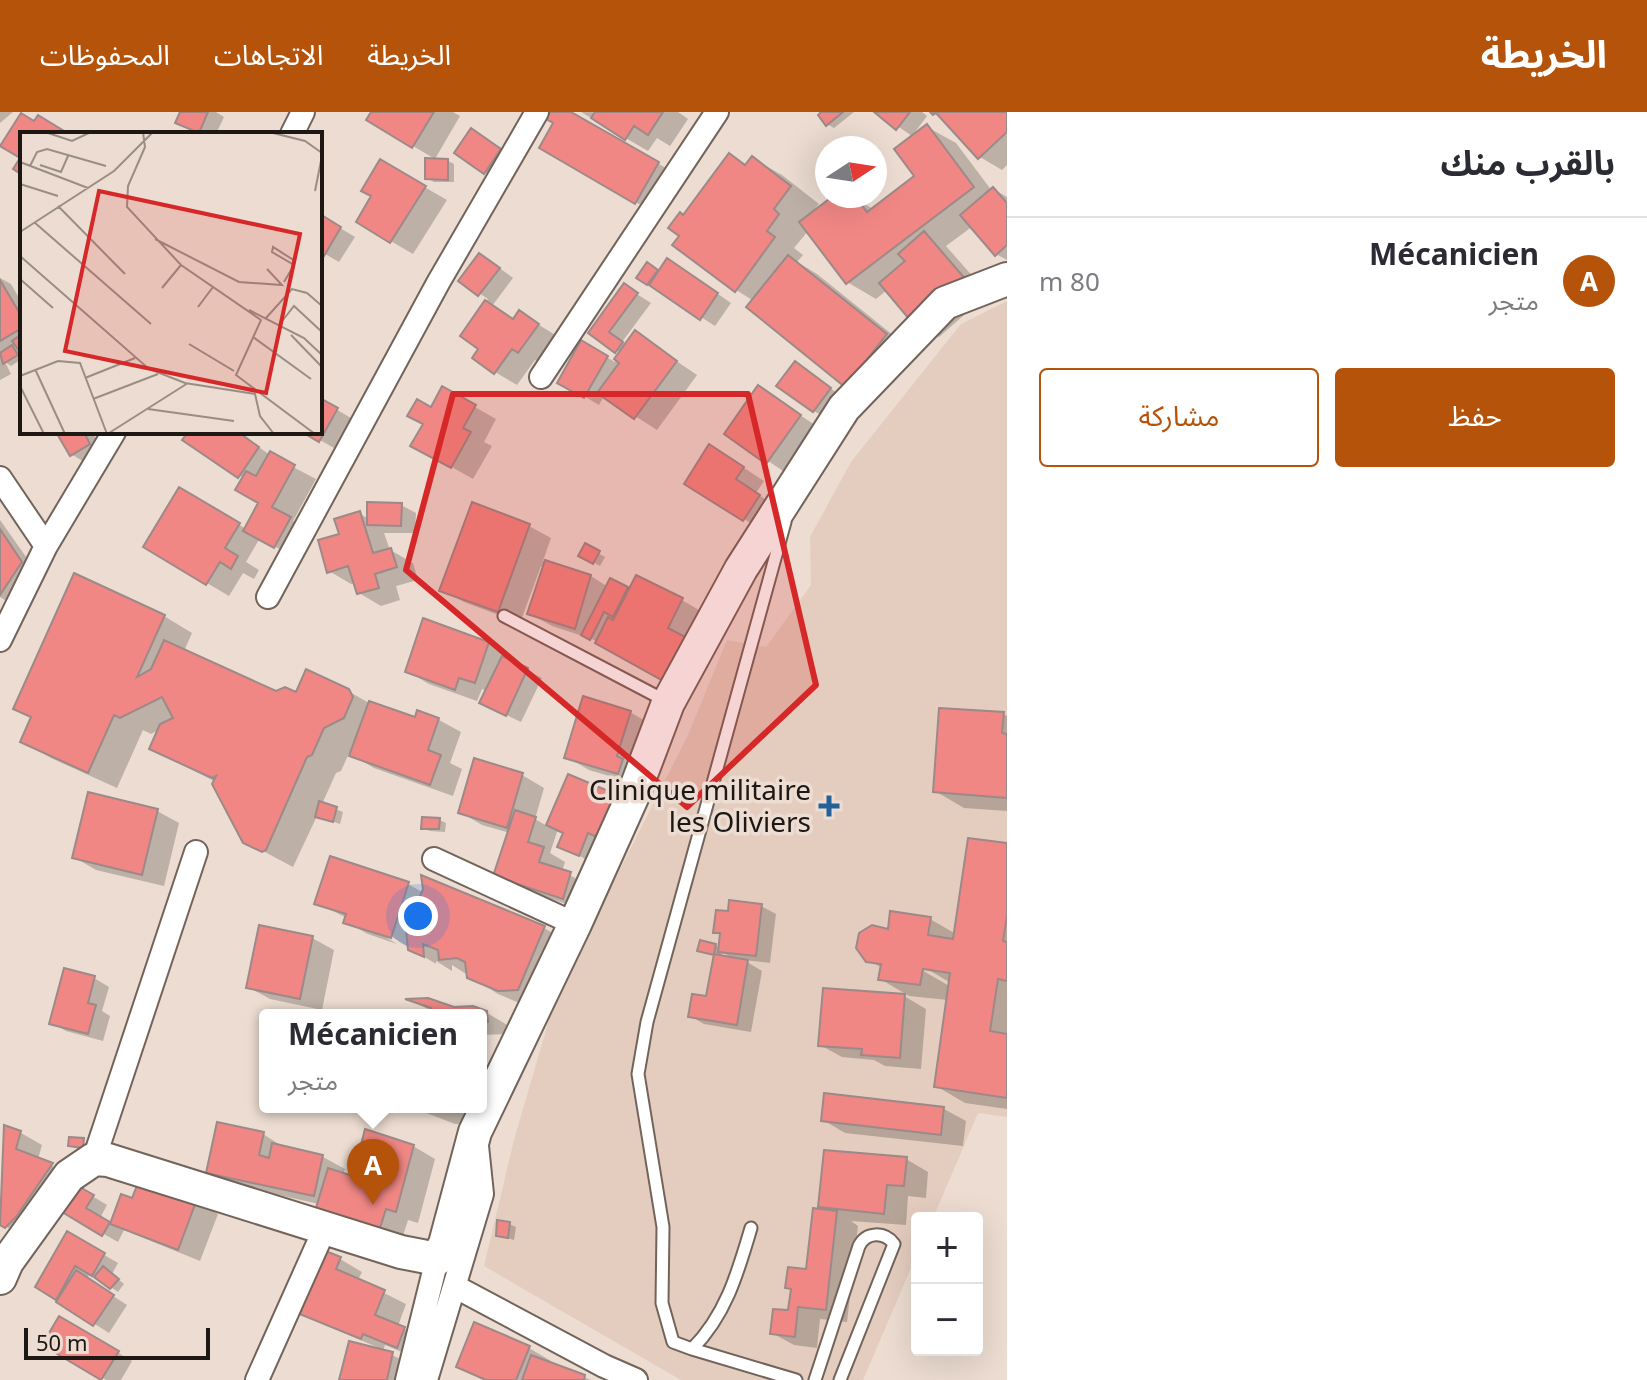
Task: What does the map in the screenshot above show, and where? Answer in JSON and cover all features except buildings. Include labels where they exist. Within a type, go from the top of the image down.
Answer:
[{"type":"street","points":[[293,132],[303,112]]},
{"type":"street","points":[[268,597],[438,283],[537,112]]},
{"type":"street","points":[[541,377],[717,112]]},
{"type":"street","points":[[487,1107],[634,793],[668,703],[741,569],[844,408],[945,303],[1007,279]]},
{"type":"street","points":[[0,640],[46,546],[113,434]]},
{"type":"street","points":[[0,478],[46,546]]},
{"type":"street","points":[[0,1278],[7,1262],[69,1176],[94,1159],[196,852]]},
{"type":"street","points":[[434,859],[575,924]]},
{"type":"street","points":[[407,1380],[437,1259],[445,1244],[475,1132],[484,1113]]},
{"type":"street","points":[[433,1377],[482,1194],[475,1132]]},
{"type":"street","points":[[94,1159],[108,1160],[401,1252],[437,1259]]},
{"type":"street","points":[[257,1380],[325,1228]]},
{"type":"street","points":[[456,1287],[636,1380]]},
{"type":"lane","points":[[796,1380],[673,1342],[662,1303],[663,1227],[638,1074],[647,1022],[797,483]]},
{"type":"lane","points":[[504,616],[668,703]]},
{"type":"lane","points":[[692,1349],[706,1335],[733,1288],[751,1228]]},
{"type":"lane","points":[[815,1380],[863,1237],[884,1236],[894,1244],[840,1380]]},
{"type":"highlighted area","points":[[453,394],[748,394],[816,685],[687,807],[406,570]]},
{"type":"shaded area","name":"Clinique militaire les Oliviers","points":[[1007,301],[1007,1117],[978,1113],[936,1212],[911,1212],[911,1268],[863,1380],[681,1380],[484,1266],[514,1140],[556,996],[688,735],[727,640],[766,647],[811,585],[810,537],[851,462],[961,324]]},
{"type":"place","name":"Clinique militaire les Oliviers","points":[[829,806]]},
{"type":"place","name":"Mécanicien","points":[[373,1205]]}]
